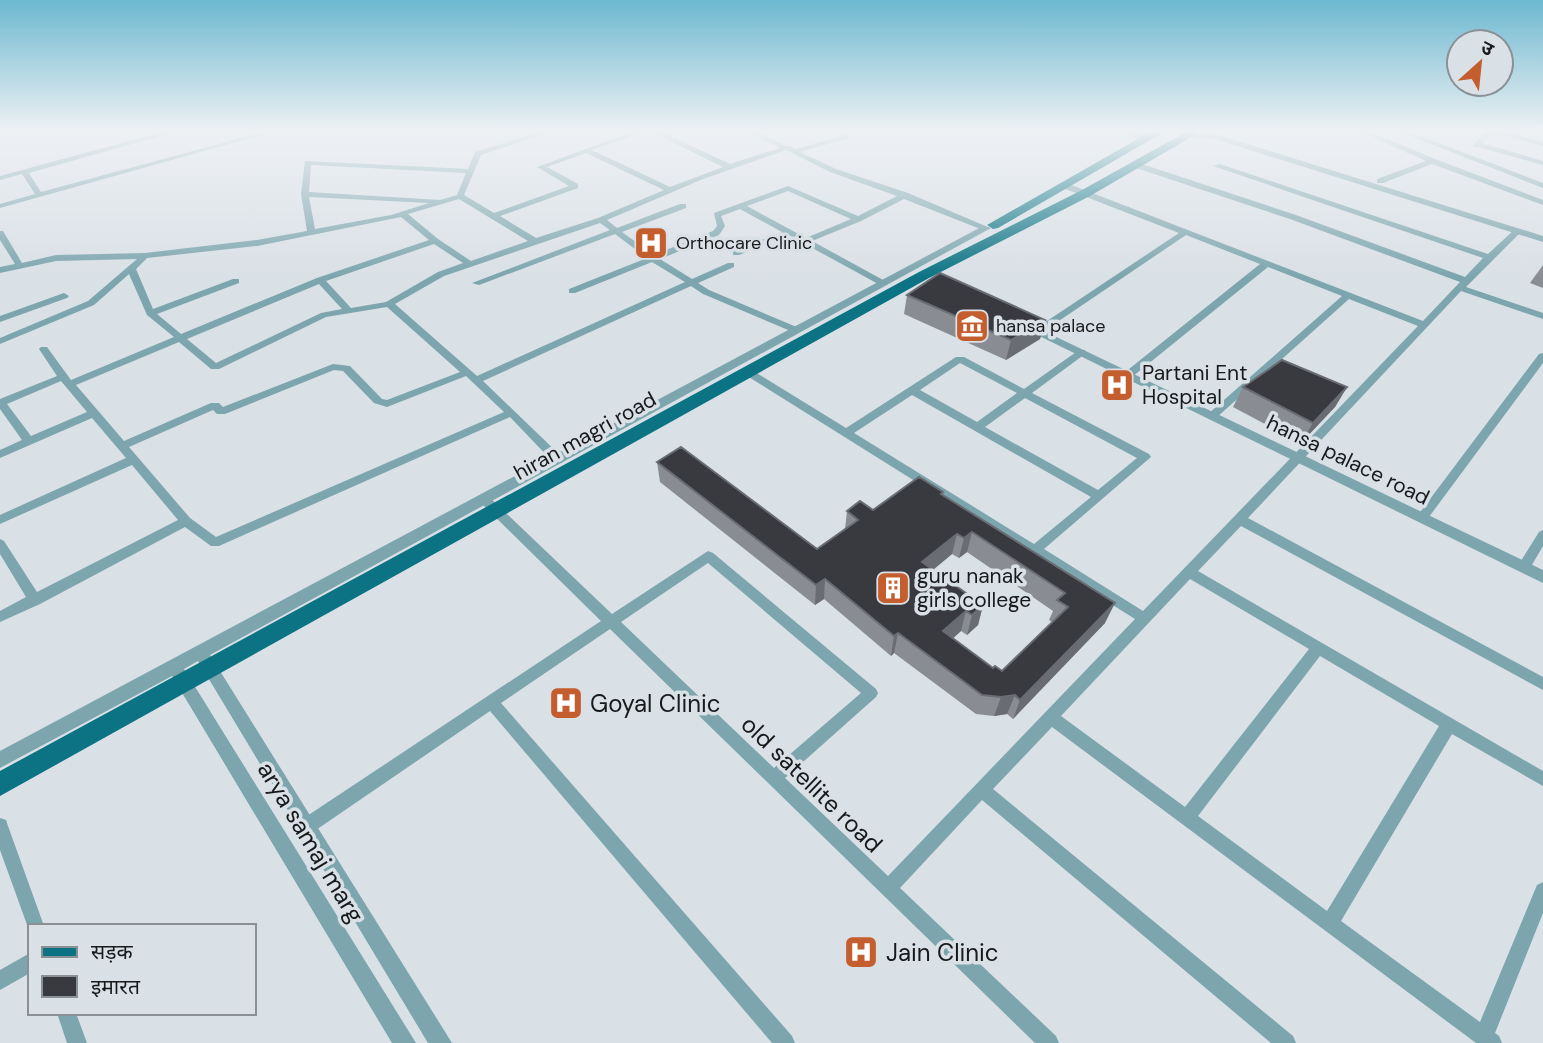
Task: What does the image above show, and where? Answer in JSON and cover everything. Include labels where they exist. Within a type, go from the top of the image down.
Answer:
[{"type":"main road","points":[[986,228],[1075,181]]},
{"type":"main road","name":"hiran magri road","points":[[0,785],[180,675],[490,505],[748,372],[923,275],[1108,181]]},
{"type":"street","points":[[30,181],[39,195]]},
{"type":"street","points":[[0,206],[91,181]]},
{"type":"street","points":[[306,181],[305,194],[311,230]]},
{"type":"street","points":[[0,270],[56,258],[145,256],[257,243],[311,230],[403,214],[460,196],[467,181]]},
{"type":"street","points":[[493,216],[575,186],[565,181]]},
{"type":"street","points":[[650,181],[670,190]]},
{"type":"street","points":[[132,271],[150,313],[215,367],[324,315],[389,304],[441,274],[601,220],[694,181]]},
{"type":"street","points":[[862,181],[986,228]]},
{"type":"street","points":[[1183,181],[1293,217],[1543,316]]},
{"type":"street","points":[[1261,181],[1489,257]]},
{"type":"street","points":[[1356,181],[1543,239]]},
{"type":"street","points":[[1380,181],[1543,233]]},
{"type":"street","points":[[1484,181],[1543,203]]},
{"type":"street","points":[[1066,186],[1425,325]]},
{"type":"street","points":[[572,291],[716,233],[721,226],[718,215],[788,188],[858,219]]},
{"type":"street","points":[[305,194],[442,202]]},
{"type":"street","points":[[803,242],[858,219],[905,195]]},
{"type":"street","points":[[460,196],[535,241]]},
{"type":"street","points":[[476,283],[683,206]]},
{"type":"street","points":[[741,206],[882,284]]},
{"type":"street","points":[[403,214],[435,241],[470,264]]},
{"type":"street","points":[[601,220],[614,232],[692,283],[796,330]]},
{"type":"street","points":[[490,505],[558,460],[882,284],[923,275],[986,228]]},
{"type":"street","points":[[888,888],[1463,284],[1518,231]]},
{"type":"street","points":[[0,233],[19,264]]},
{"type":"street","points":[[736,253],[787,233]]},
{"type":"street","points":[[1038,331],[1184,233]]},
{"type":"street","points":[[29,441],[0,403],[183,339],[320,280],[435,241]]},
{"type":"street","points":[[0,341],[91,303],[132,271],[145,256]]},
{"type":"street","points":[[1128,375],[1266,264]]},
{"type":"street","points":[[122,446],[215,405],[221,412],[333,367],[346,368],[378,401],[387,404],[472,376],[731,265]]},
{"type":"street","points":[[320,280],[349,311]]},
{"type":"street","points":[[150,313],[236,281]]},
{"type":"street","points":[[1212,416],[1348,295]]},
{"type":"street","points":[[0,318],[64,296]]},
{"type":"street","points":[[389,304],[472,376],[558,460]]},
{"type":"street","name":"hansa palace road","points":[[1015,320],[1543,577]]},
{"type":"street","points":[[44,349],[93,413],[186,521],[215,543],[511,412]]},
{"type":"street","points":[[977,427],[1082,352]]},
{"type":"street","points":[[1423,518],[1543,356]]},
{"type":"street","points":[[846,433],[960,359],[1145,457],[1035,550]]},
{"type":"street","points":[[748,372],[1146,619]]},
{"type":"street","points":[[912,390],[1099,496]]},
{"type":"street","points":[[0,454],[93,413]]},
{"type":"street","points":[[0,520],[134,459]]},
{"type":"street","name":"old satellite road","points":[[490,505],[1049,1043]]},
{"type":"street","points":[[1241,520],[1543,684]]},
{"type":"street","points":[[0,617],[186,521]]},
{"type":"street","points":[[1524,567],[1543,536]]},
{"type":"street","points":[[0,544],[35,600]]},
{"type":"street","points":[[307,826],[708,556],[872,692],[773,778]]},
{"type":"street","points":[[1190,573],[1543,779]]},
{"type":"street","points":[[1187,818],[1318,648]]},
{"type":"street","points":[[205,661],[442,1043]]},
{"type":"street","points":[[0,760],[180,675]]},
{"type":"street","name":"arya samaj marg","points":[[180,675],[405,1043]]},
{"type":"street","points":[[491,702],[785,1043]]},
{"type":"street","points":[[1052,718],[1488,1040],[1543,891]]},
{"type":"street","points":[[1330,923],[1450,724]]},
{"type":"street","points":[[982,790],[1286,1043]]},
{"type":"street","points":[[0,826],[35,924]]},
{"type":"street","points":[[0,981],[28,963]]},
{"type":"street","points":[[67,1015],[77,1043]]},
{"type":"building","points":[[940,273],[1045,320],[1011,340],[907,295]]},
{"type":"building","points":[[1282,360],[1347,387],[1313,423],[1243,387]]},
{"type":"building","points":[[681,447],[817,549],[858,520],[847,511],[860,501],[873,510],[919,477],[943,492],[941,494],[1115,603],[1020,700],[1015,695],[982,695],[898,633],[894,636],[825,579],[816,585],[657,462]],"holes":[[[972,532],[1065,593],[1057,600],[1068,607],[1002,671],[995,666],[993,668],[943,631],[966,611],[972,615],[983,605],[922,562],[957,534],[964,538]]]},
{"type":"place","name":"Orthocare Clinic","points":[[651,243]]},
{"type":"place","name":"hansa palace","points":[[972,326]]},
{"type":"place","name":"Partani Ent Hospital","points":[[1117,385]]},
{"type":"place","name":"guru nanak girls college","points":[[893,588]]},
{"type":"place","name":"Goyal Clinic","points":[[566,703]]},
{"type":"place","name":"Jain Clinic","points":[[861,952]]}]
